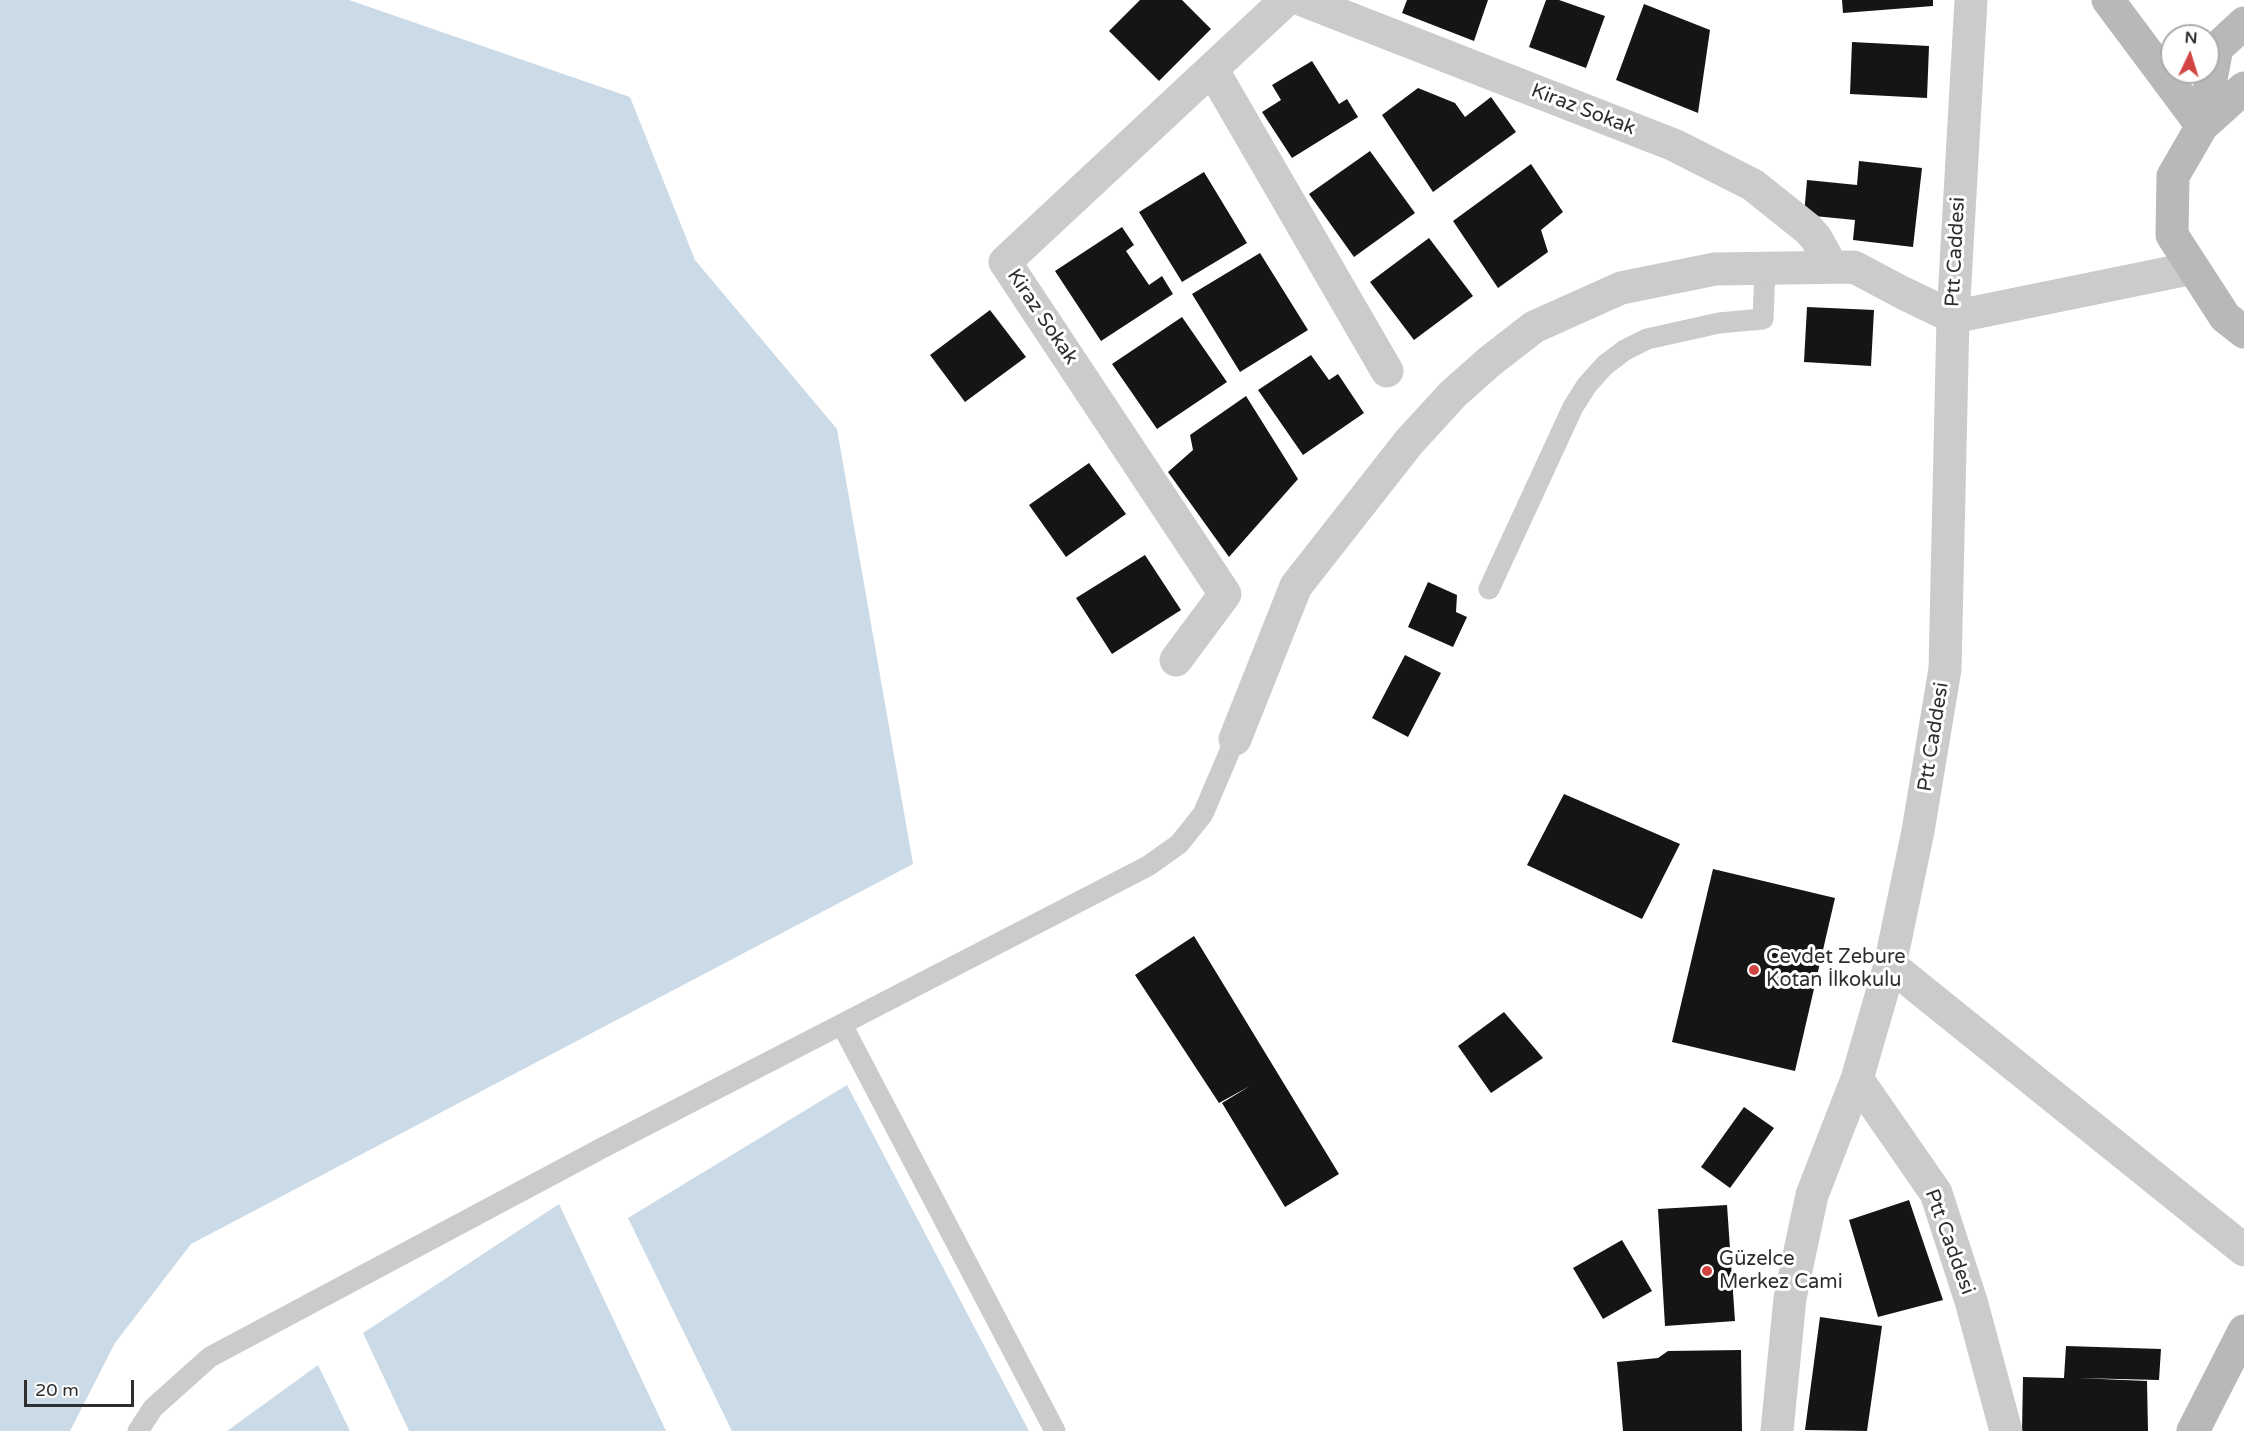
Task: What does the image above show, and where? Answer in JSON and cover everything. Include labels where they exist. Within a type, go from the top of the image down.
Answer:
[{"type":"main road","points":[[2108,0],[2202,126]]},
{"type":"main road","points":[[2202,126],[2217,48],[2244,23]]},
{"type":"main road","points":[[2244,88],[2202,126],[2173,176],[2172,234],[2225,317],[2244,332]]},
{"type":"main road","points":[[2193,1431],[2244,1331]]},
{"type":"street","name":"Kiraz Sokak","points":[[1176,660],[1225,594],[1005,262],[1286,0]]},
{"type":"street","name":"Kiraz Sokak","points":[[1302,0],[1674,145],[1753,185],[1808,229],[1816,238],[1832,267]]},
{"type":"street","name":"Ptt Caddesi","points":[[1971,0],[1953,317],[1945,669],[1918,831],[1890,965],[1857,1079],[1936,1193],[1971,1301],[2006,1431]]},
{"type":"street","points":[[1212,69],[1388,371]]},
{"type":"street","points":[[1235,739],[1296,586],[1409,442],[1453,394],[1534,327],[1621,288],[1715,269],[1854,267],[1953,317],[2193,268]]},
{"type":"street","points":[[1890,965],[2244,1250]]},
{"type":"street","points":[[1777,1431],[1790,1298],[1812,1195],[1857,1079]]},
{"type":"lane","points":[[1489,589],[1572,406],[1587,385],[1605,365],[1625,350],[1647,339],[1719,323],[1763,319],[1765,268]]},
{"type":"lane","points":[[138,1431],[153,1408],[210,1357],[604,1147],[1148,866],[1179,844],[1203,814],[1235,739]]},
{"type":"lane","points":[[842,1025],[1055,1431]]},
{"type":"water","points":[[0,0],[349,0],[630,97],[695,260],[837,429],[913,864],[191,1244],[115,1343],[70,1431],[0,1431]]},
{"type":"water","points":[[847,1085],[1029,1431],[732,1431],[628,1218]]},
{"type":"water","points":[[559,1204],[666,1431],[409,1431],[363,1333]]},
{"type":"water","points":[[318,1365],[350,1431],[227,1431]]},
{"type":"building","points":[[1140,0],[1182,0],[1211,29],[1159,81],[1109,31]]},
{"type":"building","points":[[1407,0],[1488,0],[1474,41],[1402,13]]},
{"type":"building","points":[[1546,0],[1559,0],[1605,16],[1586,68],[1529,47]]},
{"type":"building","points":[[1842,0],[1933,0],[1933,6],[1843,13]]},
{"type":"building","points":[[1644,4],[1710,30],[1698,113],[1616,80]]},
{"type":"building","points":[[1852,42],[1929,46],[1927,98],[1850,94]]},
{"type":"building","points":[[1312,61],[1339,104],[1347,99],[1358,117],[1292,158],[1262,112],[1281,100],[1272,85]]},
{"type":"building","points":[[1418,88],[1455,103],[1465,117],[1491,97],[1516,132],[1433,192],[1382,115]]},
{"type":"building","points":[[1370,151],[1415,213],[1354,257],[1309,194]]},
{"type":"building","points":[[1859,161],[1922,168],[1913,247],[1853,240],[1855,220],[1804,215],[1807,180],[1857,185]]},
{"type":"building","points":[[1531,164],[1563,212],[1541,230],[1548,252],[1498,288],[1453,221]]},
{"type":"building","points":[[1204,172],[1247,243],[1182,282],[1139,212]]},
{"type":"building","points":[[1122,227],[1134,245],[1126,251],[1149,285],[1162,276],[1173,294],[1101,341],[1055,271]]},
{"type":"building","points":[[1429,238],[1473,296],[1414,340],[1370,282]]},
{"type":"building","points":[[1260,253],[1308,330],[1240,372],[1192,294]]},
{"type":"building","points":[[1807,307],[1874,310],[1871,366],[1804,362]]},
{"type":"building","points":[[990,310],[1026,357],[965,402],[930,355]]},
{"type":"building","points":[[1182,317],[1227,382],[1157,429],[1112,364]]},
{"type":"building","points":[[1311,355],[1329,380],[1338,374],[1364,413],[1303,455],[1258,390]]},
{"type":"building","points":[[1246,396],[1298,479],[1229,557],[1168,472],[1193,450],[1190,435]]},
{"type":"building","points":[[1089,463],[1126,514],[1066,557],[1029,505]]},
{"type":"building","points":[[1145,555],[1181,610],[1112,654],[1076,598]]},
{"type":"building","points":[[1428,582],[1457,595],[1456,612],[1467,617],[1453,647],[1408,627]]},
{"type":"building","points":[[1405,655],[1441,673],[1408,737],[1372,718]]},
{"type":"building","points":[[1564,794],[1680,844],[1642,919],[1527,865]]},
{"type":"building","name":"Cevdet Zebure Kotan İlkokulu","points":[[1713,869],[1835,898],[1795,1071],[1672,1042]]},
{"type":"building","points":[[1194,936],[1339,1174],[1285,1207],[1222,1103],[1250,1086],[1219,1103],[1135,975]]},
{"type":"building","points":[[1504,1012],[1543,1058],[1491,1093],[1458,1046]]},
{"type":"building","points":[[1744,1107],[1774,1128],[1730,1188],[1701,1167]]},
{"type":"building","points":[[1909,1200],[1943,1300],[1878,1317],[1849,1220]]},
{"type":"building","points":[[1727,1205],[1735,1321],[1665,1326],[1658,1209]]},
{"type":"building","points":[[1622,1240],[1652,1291],[1603,1319],[1573,1268]]},
{"type":"building","points":[[1820,1317],[1882,1326],[1867,1431],[1805,1430]]},
{"type":"building","points":[[2066,1346],[2161,1349],[2159,1380],[2078,1378],[2147,1381],[2148,1431],[2022,1431],[2023,1377],[2064,1378]]},
{"type":"building","points":[[1741,1350],[1742,1431],[1623,1431],[1617,1362],[1658,1358],[1668,1351]]},
{"type":"place","name":"Cevdet Zebure Kotan İlkokulu","points":[[1754,970]]},
{"type":"place","name":"Güzelce Merkez Cami","points":[[1707,1271]]}]
